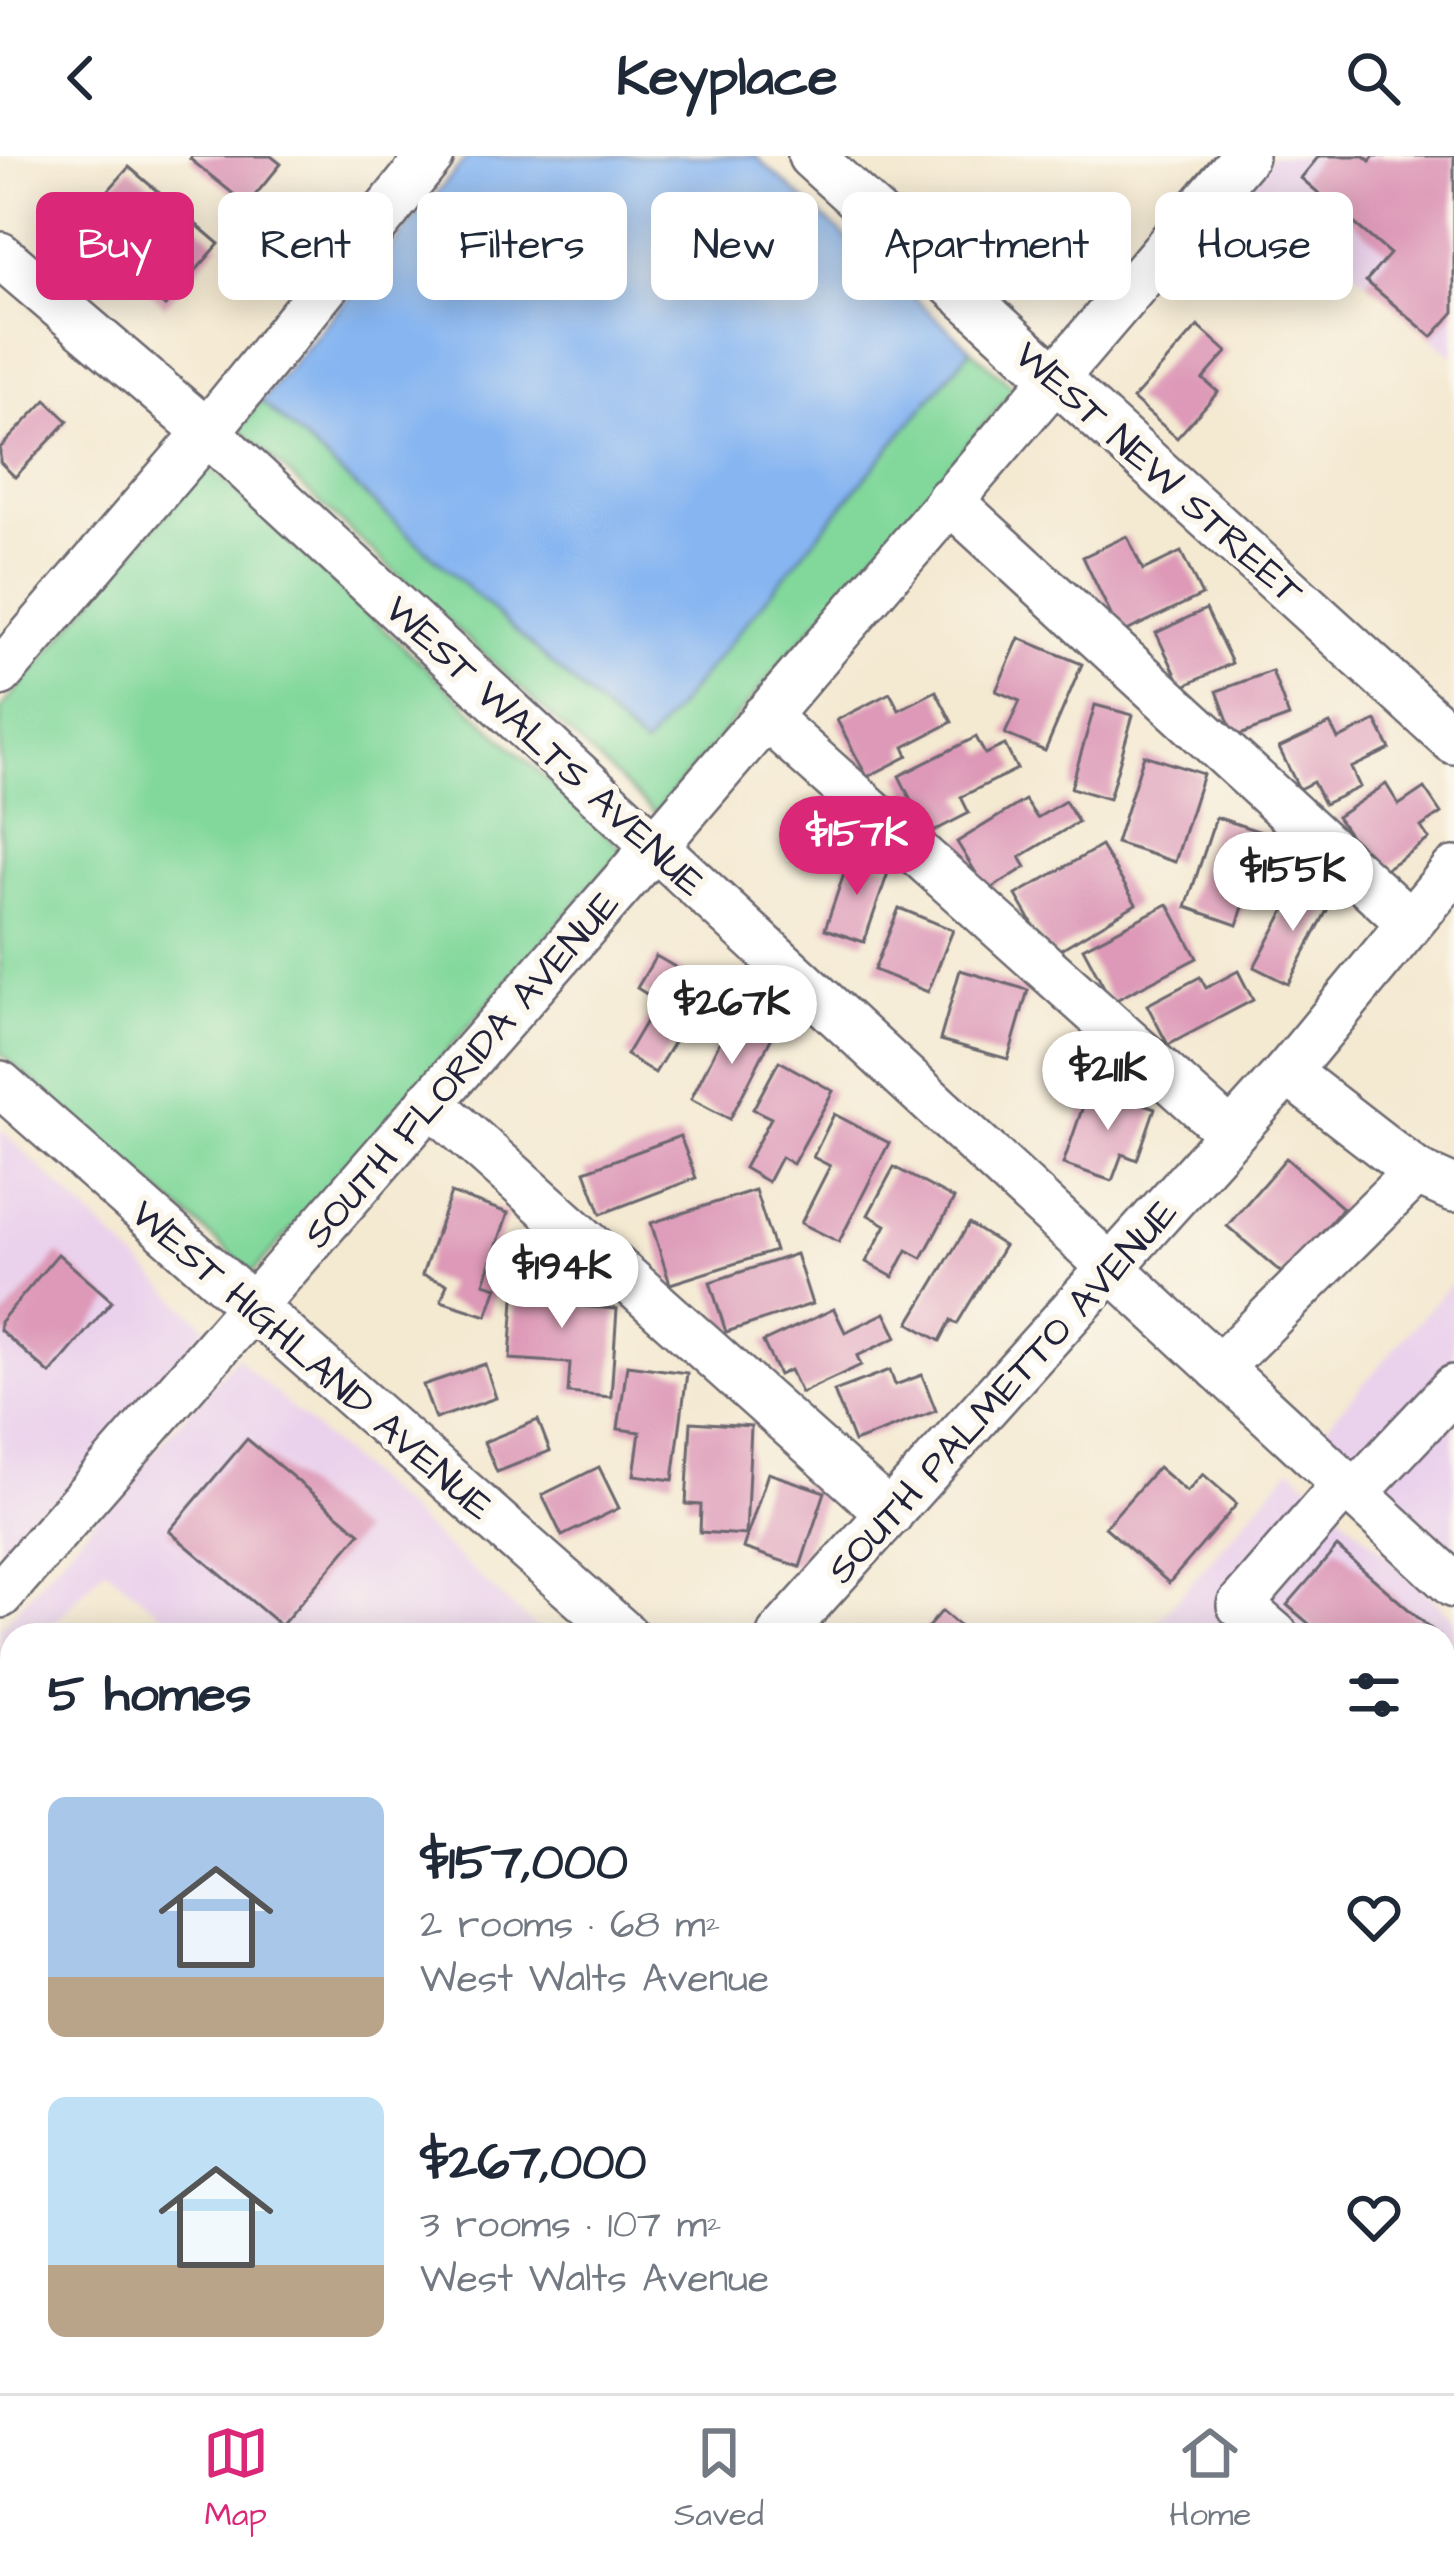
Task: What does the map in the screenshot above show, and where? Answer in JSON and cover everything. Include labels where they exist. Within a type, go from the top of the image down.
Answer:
[{"type":"street","points":[[0,673],[207,432],[431,156]]},
{"type":"street","name":"WEST NEW STREET","points":[[811,156],[1454,741]]},
{"type":"street","name":"SOUTH FLORIDA AVENUE","points":[[0,1593],[655,845],[1245,156]]},
{"type":"street","name":"WEST WALTS AVENUE","points":[[0,255],[207,432],[1454,1585]]},
{"type":"street","points":[[949,500],[1409,922]]},
{"type":"street","points":[[765,716],[1229,1132]]},
{"type":"street","name":"SOUTH PALMETTO AVENUE","points":[[792,1623],[1287,1072],[1454,870]]},
{"type":"street","points":[[1219,1368],[1435,1180],[1287,1072]]},
{"type":"street","name":"WEST HIGHLAND AVENUE","points":[[0,1084],[611,1623]]},
{"type":"street","points":[[430,1102],[890,1514]]},
{"type":"street","points":[[1261,1623],[1240,1605],[1454,1388]]},
{"type":"shaded area","points":[[1273,156],[1454,156],[1454,357],[1353,269],[1353,192],[1264,192],[1251,181]]},
{"type":"shaded area","points":[[0,1129],[206,1327],[0,1563]]},
{"type":"shaded area","points":[[1454,1280],[1454,1552],[1323,1430]]},
{"type":"shaded area","points":[[237,1356],[531,1623],[172,1623],[105,1567],[55,1623],[4,1623]]},
{"type":"shaded area","points":[[1291,1467],[1454,1618],[1454,1623],[1156,1623]]},
{"type":"green space","points":[[971,349],[1015,389],[655,813],[239,428],[261,401],[644,747]]},
{"type":"green space","points":[[207,465],[623,850],[253,1273],[0,1053],[0,710]]},
{"type":"water","points":[[468,156],[755,156],[795,192],[651,192],[651,300],[818,300],[818,212],[842,234],[842,300],[916,300],[971,349],[644,747],[261,401],[346,300],[393,300],[393,245],[417,216],[417,300],[627,300],[627,192],[438,192]]},
{"type":"building","points":[[271,156],[281,164],[258,192],[231,192],[190,159]]},
{"type":"building","points":[[1319,156],[1364,156],[1370,161],[1374,156],[1454,156],[1454,312],[1432,337],[1366,281],[1390,254],[1353,222],[1353,192],[1317,192],[1301,178]]},
{"type":"building","points":[[129,167],[158,192],[107,192]]},
{"type":"building","points":[[194,223],[218,245],[194,273]]},
{"type":"building","points":[[1198,326],[1227,352],[1203,379],[1218,392],[1177,438],[1133,399]]},
{"type":"building","points":[[46,400],[68,421],[15,477],[0,462],[0,448]]},
{"type":"building","points":[[1127,536],[1143,570],[1181,552],[1202,595],[1120,634],[1083,557]]},
{"type":"building","points":[[1206,609],[1232,663],[1182,687],[1156,633]]},
{"type":"building","points":[[1019,638],[1082,664],[1045,751],[1005,734],[1020,701],[996,691]]},
{"type":"building","points":[[1272,671],[1289,717],[1234,737],[1217,691]]},
{"type":"building","points":[[936,691],[952,722],[904,747],[908,756],[867,777],[837,720],[890,693],[899,710]]},
{"type":"building","points":[[1095,705],[1133,715],[1109,799],[1071,788]]},
{"type":"building","points":[[1376,721],[1390,749],[1351,768],[1360,787],[1324,804],[1313,782],[1299,789],[1279,748],[1330,724],[1338,739]]},
{"type":"building","points":[[976,737],[985,754],[1005,745],[1017,769],[961,797],[969,813],[928,834],[899,776]]},
{"type":"building","points":[[1144,755],[1203,774],[1175,862],[1116,843]]},
{"type":"building","points":[[1386,784],[1399,805],[1424,788],[1441,813],[1421,827],[1429,839],[1377,875],[1337,817]]},
{"type":"building","points":[[1025,800],[1037,818],[1065,801],[1078,822],[1020,857],[1026,867],[987,891],[957,842]]},
{"type":"building","points":[[1216,817],[1267,834],[1237,925],[1186,907]]},
{"type":"building","points":[[1101,846],[1136,904],[1051,955],[1016,895]]},
{"type":"building","points":[[851,853],[890,867],[864,942],[825,929]]},
{"type":"building","points":[[1299,884],[1332,901],[1288,984],[1254,967]]},
{"type":"building","points":[[1168,904],[1197,958],[1112,1002],[1083,948]]},
{"type":"building","points":[[899,908],[953,930],[928,992],[874,970]]},
{"type":"building","points":[[656,956],[708,986],[655,1073],[626,1055],[658,1001],[637,988]]},
{"type":"building","points":[[960,970],[1028,990],[1008,1059],[940,1040]]},
{"type":"building","points":[[1238,971],[1253,1000],[1168,1045],[1147,1005],[1200,977],[1206,988]]},
{"type":"building","points":[[733,1015],[773,1035],[730,1119],[691,1099]]},
{"type":"building","points":[[779,1061],[833,1091],[793,1164],[781,1157],[768,1182],[744,1168],[771,1118],[753,1109]]},
{"type":"building","points":[[1090,1086],[1155,1108],[1137,1160],[1122,1154],[1112,1181],[1063,1164]]},
{"type":"building","points":[[834,1114],[889,1143],[839,1242],[801,1223],[830,1166],[813,1157]]},
{"type":"building","points":[[680,1136],[696,1178],[601,1214],[585,1171]]},
{"type":"building","points":[[1286,1158],[1343,1208],[1284,1275],[1227,1226]]},
{"type":"building","points":[[894,1167],[954,1199],[922,1258],[907,1250],[893,1277],[866,1262],[886,1225],[868,1215]]},
{"type":"building","points":[[755,1190],[775,1251],[670,1284],[651,1223]]},
{"type":"building","points":[[451,1193],[508,1213],[484,1283],[497,1287],[487,1316],[441,1301],[447,1284],[422,1275]]},
{"type":"building","points":[[969,1224],[1004,1246],[957,1324],[951,1320],[940,1341],[909,1323]]},
{"type":"building","points":[[58,1254],[112,1301],[50,1374],[0,1330],[0,1322]]},
{"type":"building","points":[[796,1254],[812,1304],[726,1332],[710,1282]]},
{"type":"building","points":[[517,1255],[552,1258],[549,1304],[617,1309],[611,1397],[568,1393],[570,1363],[510,1359]]},
{"type":"building","points":[[834,1309],[845,1332],[885,1313],[897,1337],[857,1356],[861,1365],[801,1393],[790,1370],[779,1375],[763,1342]]},
{"type":"building","points":[[485,1364],[496,1398],[435,1419],[423,1385]]},
{"type":"building","points":[[627,1365],[687,1373],[673,1480],[634,1475],[640,1432],[618,1429]]},
{"type":"building","points":[[890,1370],[895,1385],[922,1375],[936,1411],[854,1442],[834,1391]]},
{"type":"building","points":[[538,1420],[550,1451],[497,1472],[484,1442]]},
{"type":"building","points":[[691,1422],[751,1426],[746,1535],[700,1532],[701,1505],[686,1504]]},
{"type":"building","points":[[247,1439],[360,1533],[284,1623],[277,1623],[169,1531]]},
{"type":"building","points":[[599,1467],[619,1508],[562,1536],[542,1495]]},
{"type":"building","points":[[1158,1467],[1187,1492],[1203,1474],[1237,1504],[1169,1583],[1105,1527]]},
{"type":"building","points":[[768,1473],[825,1492],[800,1567],[743,1548]]},
{"type":"building","points":[[1337,1547],[1424,1623],[1308,1623],[1287,1605]]},
{"type":"building","points":[[942,1611],[956,1623],[932,1623]]}]
